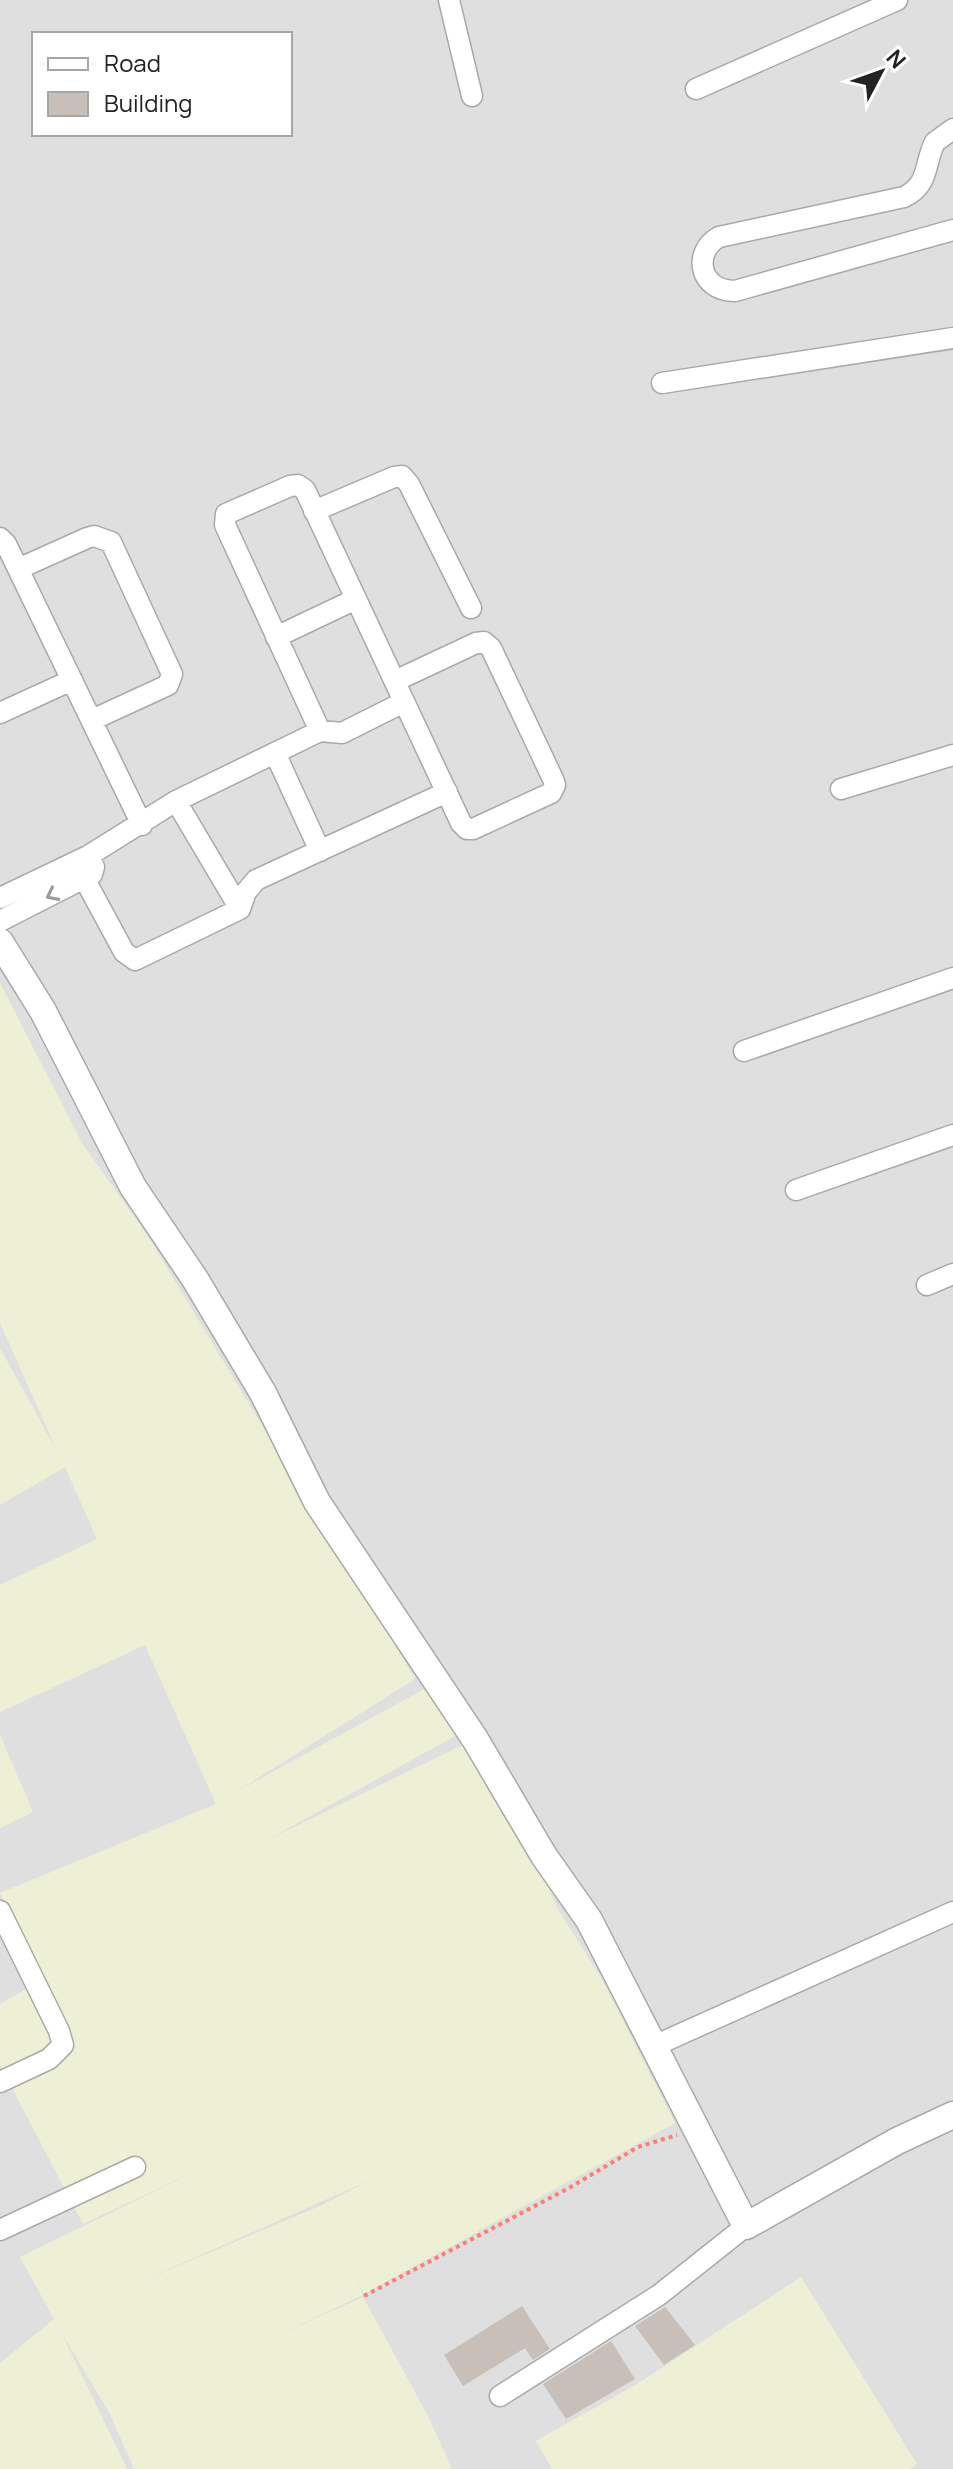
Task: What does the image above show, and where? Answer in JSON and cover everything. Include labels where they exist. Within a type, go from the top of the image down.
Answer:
[{"type":"street","points":[[449,0],[472,96]]},
{"type":"street","points":[[696,89],[897,0]]},
{"type":"street","points":[[953,129],[935,142],[925,179],[915,192],[904,197],[719,237],[710,242],[705,250],[703,268],[707,280],[715,288],[735,291],[953,230]]},
{"type":"street","points":[[662,383],[953,338]]},
{"type":"street","points":[[314,511],[402,476],[409,484],[471,608]]},
{"type":"street","points":[[320,731],[224,518],[226,514],[298,485],[305,490],[461,823],[467,829],[551,793],[555,785],[491,648],[484,642],[395,681]]},
{"type":"street","points":[[0,538],[6,544],[142,825]]},
{"type":"street","points":[[18,569],[87,538],[104,538],[111,542],[172,674],[168,685],[92,720]]},
{"type":"street","points":[[276,637],[356,599]]},
{"type":"street","points":[[0,713],[72,680]]},
{"type":"street","points":[[0,898],[88,856],[176,801],[320,731],[342,733],[404,702]]},
{"type":"street","points":[[275,753],[320,851]]},
{"type":"street","points":[[841,789],[953,755]]},
{"type":"street","points":[[84,878],[124,952],[135,960],[240,909],[246,892],[256,880],[447,792]]},
{"type":"street","points":[[176,801],[240,909]]},
{"type":"street","points":[[0,921],[94,871],[88,856]]},
{"type":"street","points":[[0,942],[43,1011],[133,1187],[195,1279],[263,1393],[317,1502],[475,1739],[544,1856],[589,1920],[746,2226]]},
{"type":"street","points":[[744,1051],[953,978]]},
{"type":"street","points":[[796,1190],[953,1135]]},
{"type":"street","points":[[927,1285],[953,1274]]},
{"type":"street","points":[[0,1911],[63,2045],[49,2059],[0,2082]]},
{"type":"street","points":[[654,2046],[953,1912]]},
{"type":"street","points":[[500,2396],[659,2295],[746,2226],[897,2141],[953,2115]]},
{"type":"street","points":[[0,2230],[135,2167]]},
{"type":"path","points":[[364,2296],[557,2195],[638,2147],[675,2135],[699,2133]]},
{"type":"shaded area","points":[[0,0],[953,0],[953,2469],[0,2469]]},
{"type":"green space","points":[[0,983],[82,1143],[149,1238],[415,1679],[234,1793],[430,1686],[457,1735],[265,1841],[473,1740],[504,1792],[559,1911],[600,1976],[675,2123],[364,2294],[356,2278],[363,2295],[267,2340],[363,2297],[428,2416],[452,2469],[134,2469],[110,2414],[61,2332],[127,2469],[0,2469],[0,2363],[54,2319],[20,2257],[209,2165],[83,2224],[0,2065],[0,2004],[43,1979],[0,1893],[216,1804],[145,1645],[0,1712],[0,1585],[97,1539],[65,1467],[0,1505],[0,1348],[58,1453],[0,1323]],"holes":[[[370,2180],[322,2205],[133,2285]]]},
{"type":"green space","points":[[0,1735],[33,1812],[0,1828]]},
{"type":"green space","points":[[801,2277],[917,2464],[909,2469],[552,2469],[536,2441],[637,2384]]},
{"type":"building","points":[[522,2306],[550,2349],[533,2360],[525,2348],[463,2386],[444,2355]]},
{"type":"building","points":[[665,2307],[695,2345],[664,2365],[635,2326]]},
{"type":"building","points":[[611,2341],[635,2379],[566,2419],[543,2384]]}]
